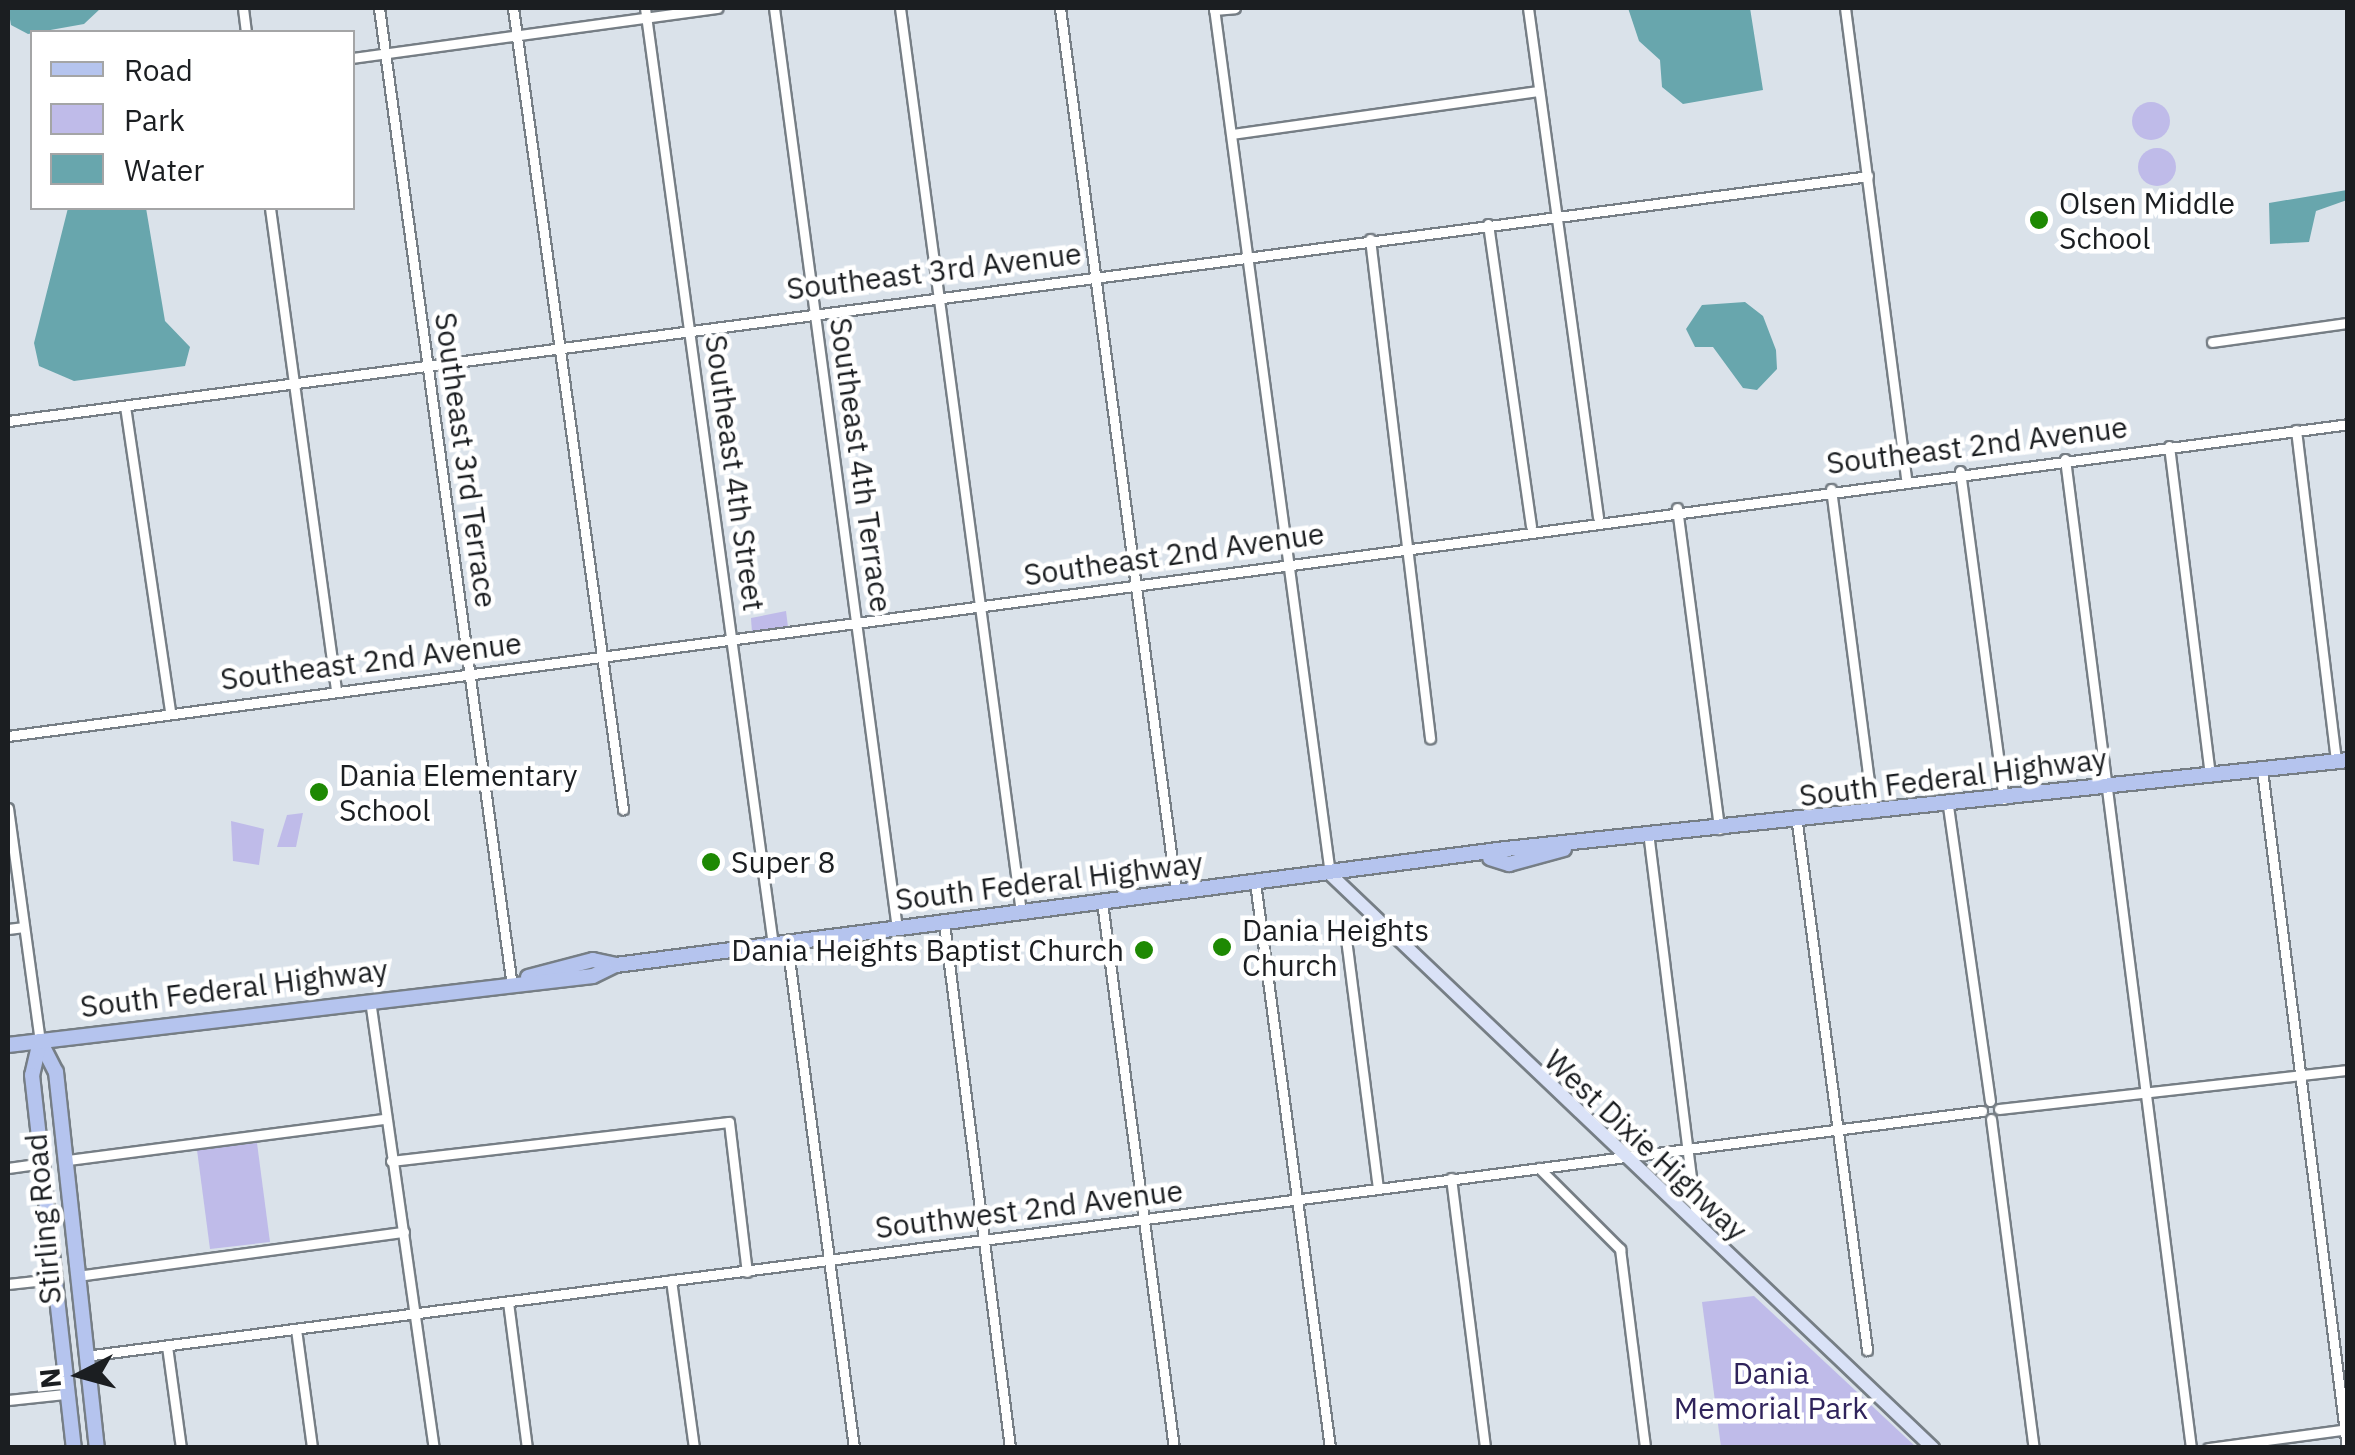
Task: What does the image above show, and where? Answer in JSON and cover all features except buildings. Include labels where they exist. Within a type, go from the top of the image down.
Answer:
[{"type":"main road","name":"South Federal Highway","points":[[8,1045],[527,977],[578,962],[616,965],[1330,874],[1490,858],[1508,864],[1564,850],[2342,761]]},
{"type":"main road","name":"West Dixie Highway","points":[[1330,874],[1619,1154],[1933,1448]]},
{"type":"main road","name":"Stirling Road","points":[[40,1040],[56,1072],[68,1160],[82,1356],[97,1448]]},
{"type":"main road","name":"Stirling Road","points":[[40,1040],[32,1075],[74,1448]]},
{"type":"street","name":"Southeast 3rd Terrace","points":[[379,8],[511,979]]},
{"type":"street","points":[[513,8],[623,809]]},
{"type":"street","points":[[355,58],[646,13],[718,8]]},
{"type":"street","name":"Southeast 4th Terrace","points":[[774,8],[898,929]]},
{"type":"street","points":[[900,8],[1021,912]]},
{"type":"street","points":[[1060,8],[1176,892]]},
{"type":"street","points":[[1235,8],[1214,9],[1330,874]]},
{"type":"street","points":[[1528,8],[1598,517]]},
{"type":"street","points":[[1845,8],[1906,478]]},
{"type":"street","name":"Southeast 4th Street","points":[[646,13],[732,639],[830,1260],[854,1448]]},
{"type":"street","points":[[1232,134],[1540,91]]},
{"type":"street","name":"Southeast 3rd Avenue","points":[[8,420],[1248,254],[1868,176]]},
{"type":"street","points":[[270,210],[336,690]]},
{"type":"street","points":[[1488,224],[1531,526]]},
{"type":"street","points":[[1370,239],[1430,738]]},
{"type":"street","points":[[2212,342],[2348,323]]},
{"type":"street","points":[[125,406],[170,712]]},
{"type":"street","name":"Southeast 2nd Avenue","points":[[8,736],[1288,565],[1598,517],[2348,424]]},
{"type":"street","points":[[2296,430],[2342,761]]},
{"type":"street","points":[[2169,446],[2210,776]]},
{"type":"street","points":[[2065,459],[2191,1448]]},
{"type":"street","points":[[1960,471],[2004,800]]},
{"type":"street","points":[[1830,489],[1873,814]]},
{"type":"street","points":[[1677,508],[1719,832]]},
{"type":"street","points":[[2262,770],[2347,1448]]},
{"type":"street","points":[[1948,806],[1990,1102],[1999,1109],[2348,1070]]},
{"type":"street","points":[[8,808],[40,1040]]},
{"type":"street","points":[[1797,823],[1867,1350]]},
{"type":"street","points":[[1649,840],[1698,1229]]},
{"type":"street","points":[[1255,882],[1330,1448]]},
{"type":"street","points":[[1102,902],[1174,1448]]},
{"type":"street","points":[[944,922],[1010,1448]]},
{"type":"street","points":[[8,929],[24,927]]},
{"type":"street","points":[[1345,932],[1378,1188]]},
{"type":"street","points":[[369,998],[434,1448]]},
{"type":"street","points":[[1990,1102],[1982,1111],[1992,1119]]},
{"type":"street","points":[[1999,1109],[1992,1119],[2034,1448]]},
{"type":"street","name":"Southwest 2nd Avenue","points":[[82,1356],[1144,1220],[1619,1154],[1982,1111]]},
{"type":"street","points":[[68,1160],[385,1119]]},
{"type":"street","points":[[391,1162],[729,1122],[747,1272]]},
{"type":"street","points":[[8,1168],[44,1163]]},
{"type":"street","points":[[1539,1168],[1620,1249],[1644,1448]]},
{"type":"street","points":[[1451,1178],[1485,1448]]},
{"type":"street","points":[[74,1276],[404,1232]]},
{"type":"street","points":[[8,1284],[54,1279]]},
{"type":"street","points":[[671,1280],[694,1448]]},
{"type":"street","points":[[508,1302],[527,1448]]},
{"type":"street","points":[[296,1329],[312,1448]]},
{"type":"street","points":[[167,1346],[181,1448]]},
{"type":"street","points":[[8,1400],[66,1394]]},
{"type":"street","points":[[2208,1448],[2346,1429]]},
{"type":"green space","points":[[2151,102],[2164,108],[2170,121],[2164,134],[2151,140],[2138,134],[2132,121],[2138,108]]},
{"type":"green space","points":[[2157,148],[2170,154],[2176,167],[2170,180],[2157,186],[2144,180],[2138,167],[2144,154]]},
{"type":"green space","points":[[786,611],[788,627],[752,633],[751,618]]},
{"type":"green space","points":[[303,813],[296,847],[277,847],[287,815]]},
{"type":"green space","points":[[231,821],[264,829],[259,865],[233,861]]},
{"type":"green space","points":[[257,1143],[270,1242],[210,1249],[197,1150]]},
{"type":"green space","name":"Dania Memorial Park","points":[[1754,1296],[1916,1447],[1721,1447],[1702,1302]]},
{"type":"water","points":[[8,8],[101,8],[84,24],[30,30],[28,34],[11,25]]},
{"type":"water","points":[[1628,8],[1750,8],[1763,90],[1683,104],[1662,87],[1660,60],[1639,41]]},
{"type":"water","points":[[2347,190],[2347,200],[2316,211],[2309,242],[2270,244],[2269,203]]},
{"type":"water","points":[[67,210],[146,210],[165,321],[190,347],[185,366],[74,381],[39,366],[34,343]]},
{"type":"water","points":[[1745,302],[1763,316],[1776,350],[1777,369],[1757,390],[1743,388],[1713,347],[1695,347],[1686,329],[1702,305]]},
{"type":"place","name":"Olsen Middle School","points":[[2039,220]]},
{"type":"place","name":"Dania Elementary School","points":[[319,792]]},
{"type":"place","name":"Super 8","points":[[711,862]]},
{"type":"place","name":"Dania Heights Church","points":[[1222,947]]},
{"type":"place","name":"Dania Heights Baptist Church","points":[[1144,950]]}]
